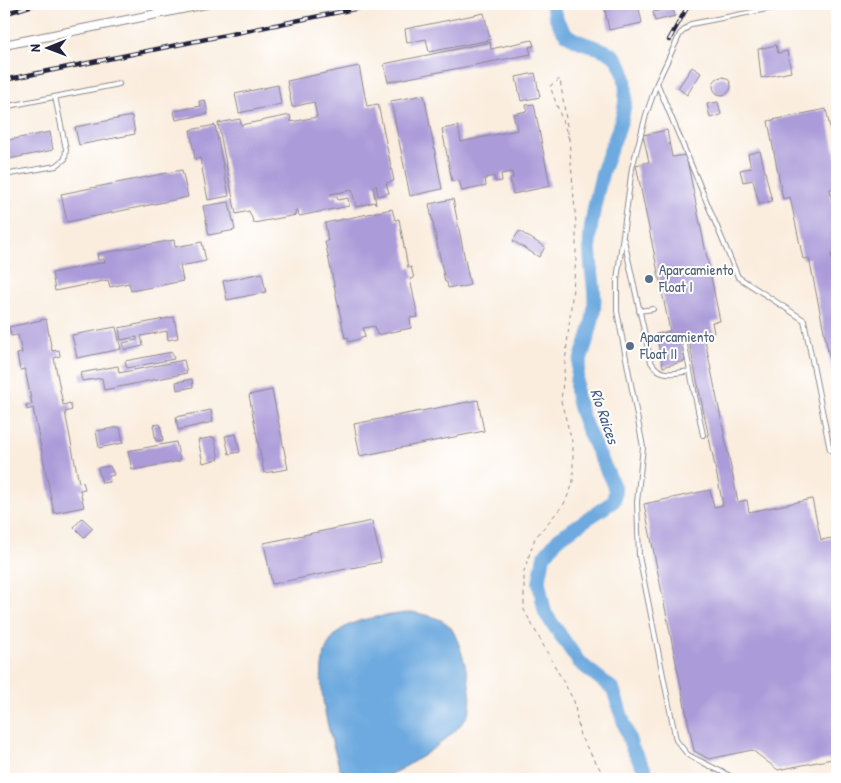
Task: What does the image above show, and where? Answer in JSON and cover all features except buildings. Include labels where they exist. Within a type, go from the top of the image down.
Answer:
[{"type":"street","points":[[4,45],[206,4]]},
{"type":"lane","points":[[736,779],[688,755],[676,740],[639,556],[637,502],[644,447],[617,311],[617,280],[632,168],[657,84],[680,34],[691,24],[793,4]]},
{"type":"lane","points":[[4,107],[119,84]]},
{"type":"lane","points":[[657,84],[738,277],[804,320],[830,450]]},
{"type":"lane","points":[[4,175],[56,166],[65,159],[66,149],[56,97]]},
{"type":"lane","points":[[623,237],[651,362],[655,370],[664,374],[690,370]]},
{"type":"lane","points":[[639,311],[653,309]]},
{"type":"lane","points":[[684,341],[703,435]]},
{"type":"path","points":[[569,139],[550,86],[560,79],[569,139],[576,223],[576,260],[561,401],[573,445],[573,484],[564,504],[535,538],[524,571],[524,610],[574,702],[580,736],[606,779]]},
{"type":"water","points":[[412,612],[439,619],[451,628],[459,644],[466,667],[471,701],[470,709],[466,718],[457,729],[432,749],[403,768],[377,779],[343,779],[332,743],[323,700],[321,678],[323,659],[330,642],[342,629],[358,621]]},
{"type":"waterway","name":"Río Raices","points":[[552,4],[558,22],[569,36],[603,50],[617,59],[622,68],[626,93],[622,117],[602,174],[593,214],[590,248],[594,287],[593,317],[576,381],[581,414],[615,489],[614,501],[559,538],[544,556],[539,583],[545,613],[579,662],[613,689],[632,748],[650,779]]},
{"type":"railway","points":[[4,14],[36,4]]},
{"type":"railway","points":[[4,80],[379,4]]},
{"type":"railway","points":[[669,40],[689,4]]},
{"type":"place","name":"Aparcamiento Float I","points":[[649,279]]},
{"type":"place","name":"Aparcamiento Float II","points":[[630,346]]}]
